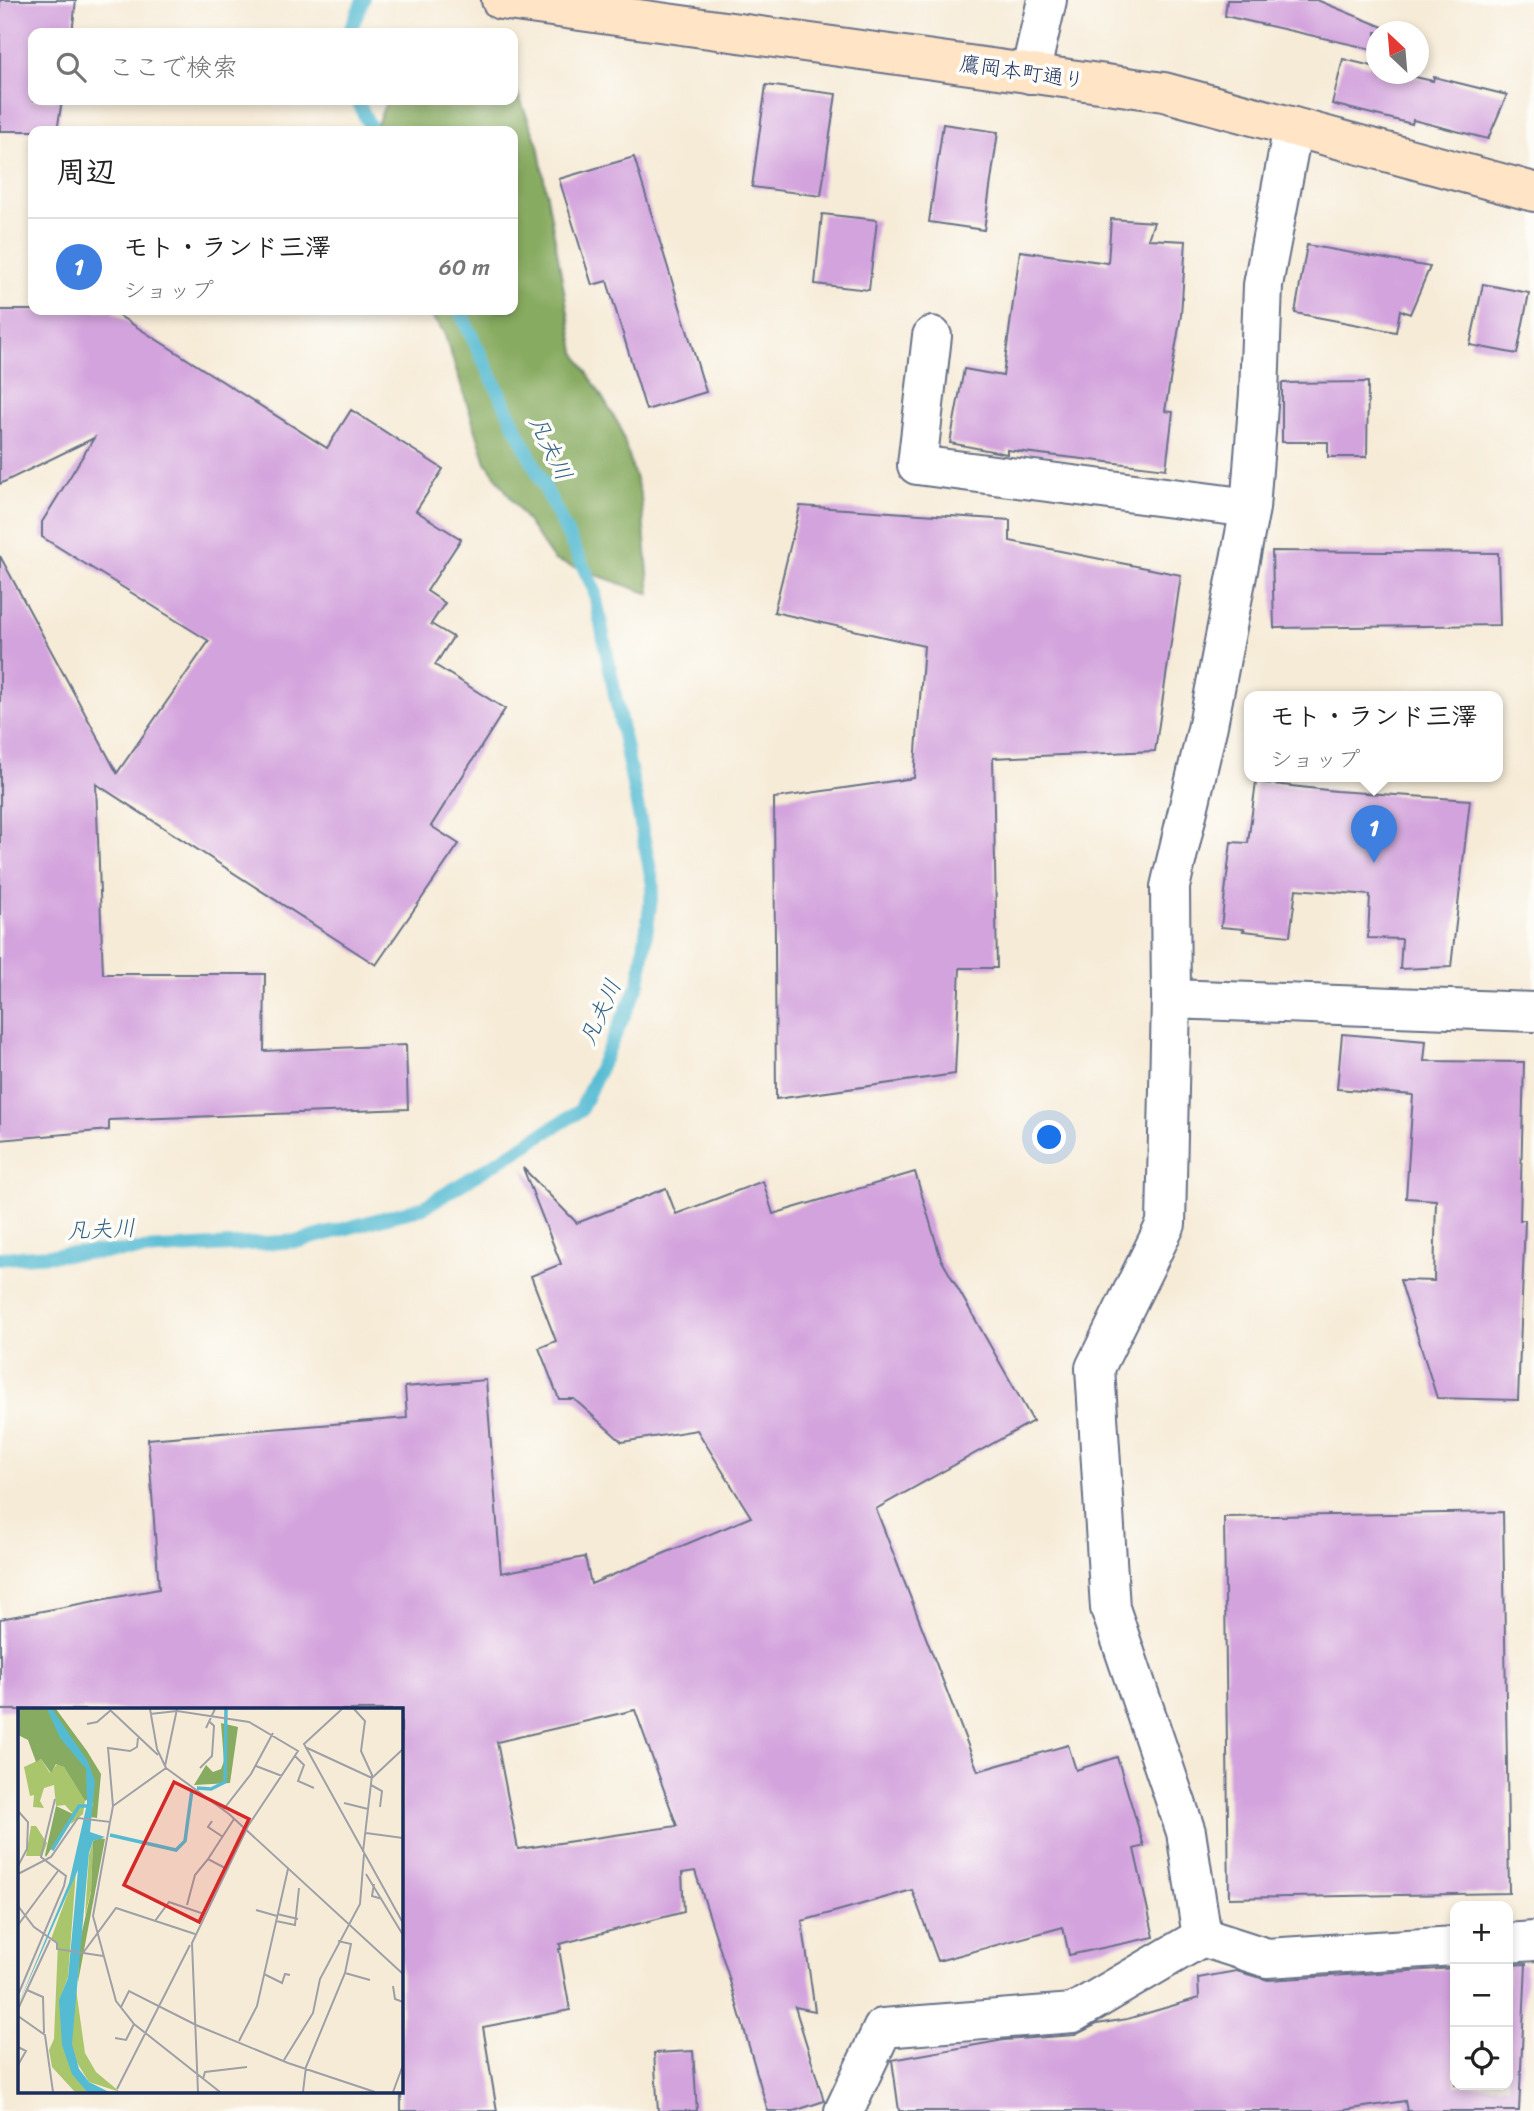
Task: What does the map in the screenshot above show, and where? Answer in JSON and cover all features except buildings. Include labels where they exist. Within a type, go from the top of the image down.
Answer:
[{"type":"street","name":"鷹岡本町通り","points":[[501,0],[1164,92],[1534,192]]},
{"type":"street","points":[[1030,74],[1047,0]]},
{"type":"street","points":[[1202,1937],[1185,1832],[1110,1608],[1095,1368],[1166,1224],[1171,999],[1170,887],[1208,725],[1250,508],[1264,285],[1293,127]]},
{"type":"street","points":[[932,336],[917,465],[1250,508]]},
{"type":"street","points":[[1171,999],[1534,1012]]},
{"type":"street","points":[[844,2111],[883,2028],[1073,2013],[1202,1937],[1267,1958],[1450,1946]]},
{"type":"street","points":[[1513,1942],[1534,1941]]},
{"type":"green space","points":[[518,94],[538,145],[575,352],[620,427],[641,497],[650,594],[554,560],[486,462],[444,332],[430,315],[518,315],[518,126],[376,126],[385,105],[518,105]]},
{"type":"waterway","name":"凡夫川","points":[[351,28],[363,0]]},
{"type":"waterway","name":"凡夫川","points":[[359,105],[370,126]]},
{"type":"waterway","name":"凡夫川","points":[[0,1258],[300,1241],[424,1207],[580,1111],[639,983],[653,885],[594,589],[461,315]]},
{"type":"place","name":"モト・ランド三澤","points":[[1374,863]]}]
